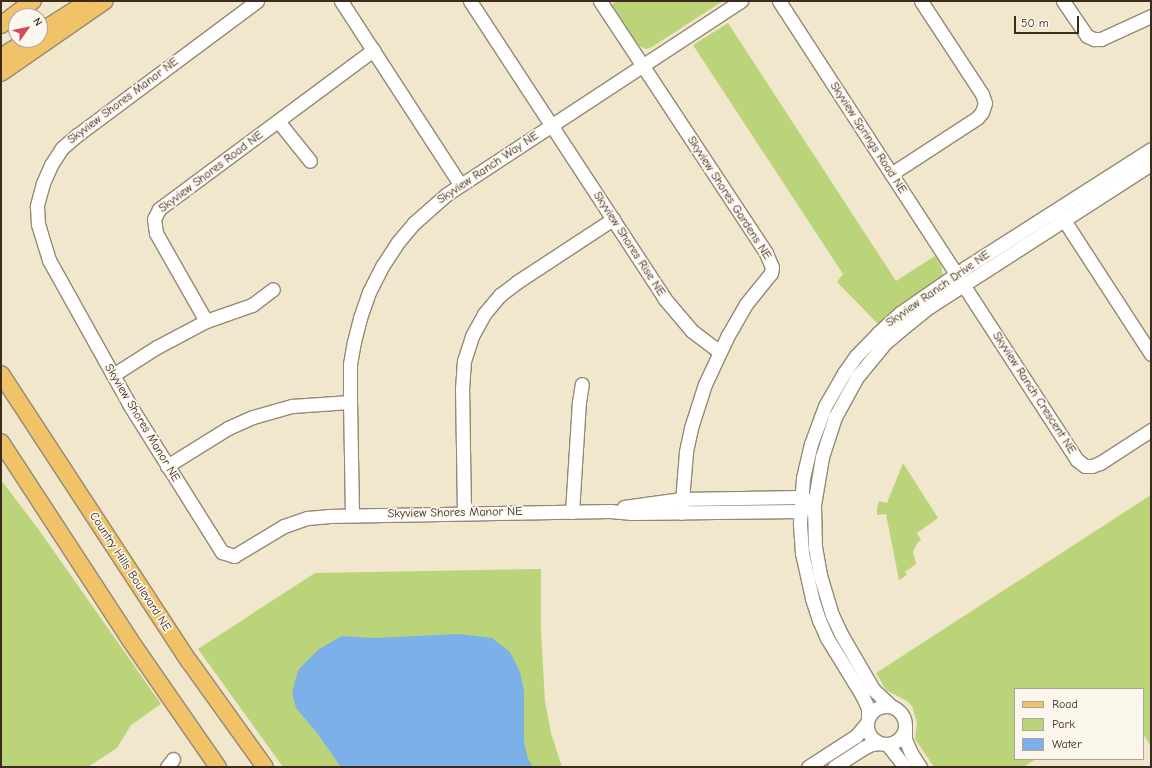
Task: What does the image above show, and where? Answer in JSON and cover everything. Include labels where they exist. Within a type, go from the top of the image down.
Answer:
[{"type":"main road","points":[[1,12],[18,1]]},
{"type":"main road","points":[[1,25],[32,1]]},
{"type":"main road","points":[[48,27],[88,1]]},
{"type":"main road","points":[[1,73],[105,1]]},
{"type":"main road","points":[[1,57],[15,48]]},
{"type":"main road","name":"Country Hills Boulevard NE","points":[[1,374],[189,661],[265,767]]},
{"type":"main road","points":[[1,387],[51,450]]},
{"type":"main road","points":[[1,442],[130,640],[218,767]]},
{"type":"street","name":"Skyview Shores Manor NE","points":[[257,1],[77,135],[62,148],[51,165],[43,183],[37,206],[38,224],[42,242],[49,260],[113,375],[167,466],[222,552],[234,556],[241,554],[284,526],[302,520],[328,516],[352,514],[406,515],[464,512],[572,512],[610,510],[632,505],[681,499],[801,497]]},
{"type":"street","points":[[341,1],[460,184]]},
{"type":"street","name":"Skyview Shores Rise NE","points":[[470,1],[612,219],[678,316],[692,331],[719,351]]},
{"type":"street","points":[[600,1],[642,66]]},
{"type":"street","name":"Skyview Ranch Way NE","points":[[352,514],[350,364],[360,318],[369,292],[383,265],[398,242],[431,207],[460,184],[741,1]]},
{"type":"street","name":"Skyview Springs Road NE","points":[[779,1],[960,280]]},
{"type":"street","points":[[891,174],[977,118],[982,112],[984,104],[982,94],[921,1]]},
{"type":"street","points":[[1063,1],[1083,31],[1094,39],[1101,39],[1151,16]]},
{"type":"street","name":"Skyview Shores Road NE","points":[[206,321],[156,233],[154,224],[156,213],[159,209],[373,50]]},
{"type":"street","name":"Skyview Shores Gardens NE","points":[[642,66],[766,253],[772,267],[767,279],[746,304],[719,351],[705,384],[691,428],[680,513]]},
{"type":"street","points":[[278,121],[310,161]]},
{"type":"street","name":"Skyview Ranch Drive NE","points":[[891,706],[873,689],[841,634],[832,615],[820,575],[815,547],[814,505],[817,477],[828,437],[844,399],[857,377],[885,343],[960,280],[1057,209],[1151,149]]},
{"type":"street","name":"Skyview Ranch Drive NE","points":[[868,720],[868,708],[862,695],[827,638],[812,598],[802,553],[800,511],[801,497],[811,444],[825,406],[844,373],[864,347],[900,313],[1064,220],[1151,164]]},
{"type":"street","points":[[1057,209],[1151,354]]},
{"type":"street","points":[[464,512],[462,389],[464,361],[472,336],[484,314],[500,295],[517,282],[612,219]]},
{"type":"street","name":"Skyview Ranch Crescent NE","points":[[960,280],[1077,460],[1085,466],[1092,466],[1100,463],[1151,430]]},
{"type":"street","points":[[113,375],[157,347],[206,321],[252,305],[273,289]]},
{"type":"street","points":[[572,512],[579,402],[582,384]]},
{"type":"street","points":[[167,466],[228,428],[253,417],[292,406],[350,402]]},
{"type":"street","points":[[801,497],[814,505]]},
{"type":"street","name":"Skyview Shores Manor NE","points":[[610,510],[632,513],[800,511],[814,505]]},
{"type":"street","points":[[808,767],[856,736],[880,706],[891,706],[901,712],[905,723],[905,739],[911,753],[920,767]]},
{"type":"street","points":[[868,720],[867,729],[871,737],[884,744],[905,767]]},
{"type":"street","points":[[834,767],[863,748],[872,744],[884,744],[898,739],[905,729]]},
{"type":"green space","points":[[617,1],[723,1],[652,47],[646,49],[637,45],[611,5]]},
{"type":"green space","points":[[728,23],[896,281],[935,256],[941,265],[943,276],[926,289],[908,299],[878,324],[837,282],[843,274],[693,45]]},
{"type":"green space","points":[[903,463],[938,518],[917,533],[921,540],[917,543],[913,552],[916,564],[905,572],[907,575],[899,580],[886,514],[877,515],[877,508],[879,501],[887,503]]},
{"type":"green space","points":[[1,480],[39,530],[161,704],[131,725],[117,748],[88,767],[1,767]]},
{"type":"green space","points":[[1151,495],[1151,746],[1144,736],[1144,688],[1014,688],[1014,760],[1034,760],[1024,767],[934,767],[915,739],[917,723],[912,706],[907,701],[886,690],[876,673]]},
{"type":"green space","points":[[541,569],[541,632],[545,701],[551,733],[562,767],[283,767],[198,649],[315,573]]},
{"type":"water","points":[[459,634],[492,638],[510,652],[520,672],[524,691],[524,742],[528,759],[533,767],[341,767],[317,733],[296,708],[292,693],[298,670],[319,649],[342,636],[373,638]]}]
